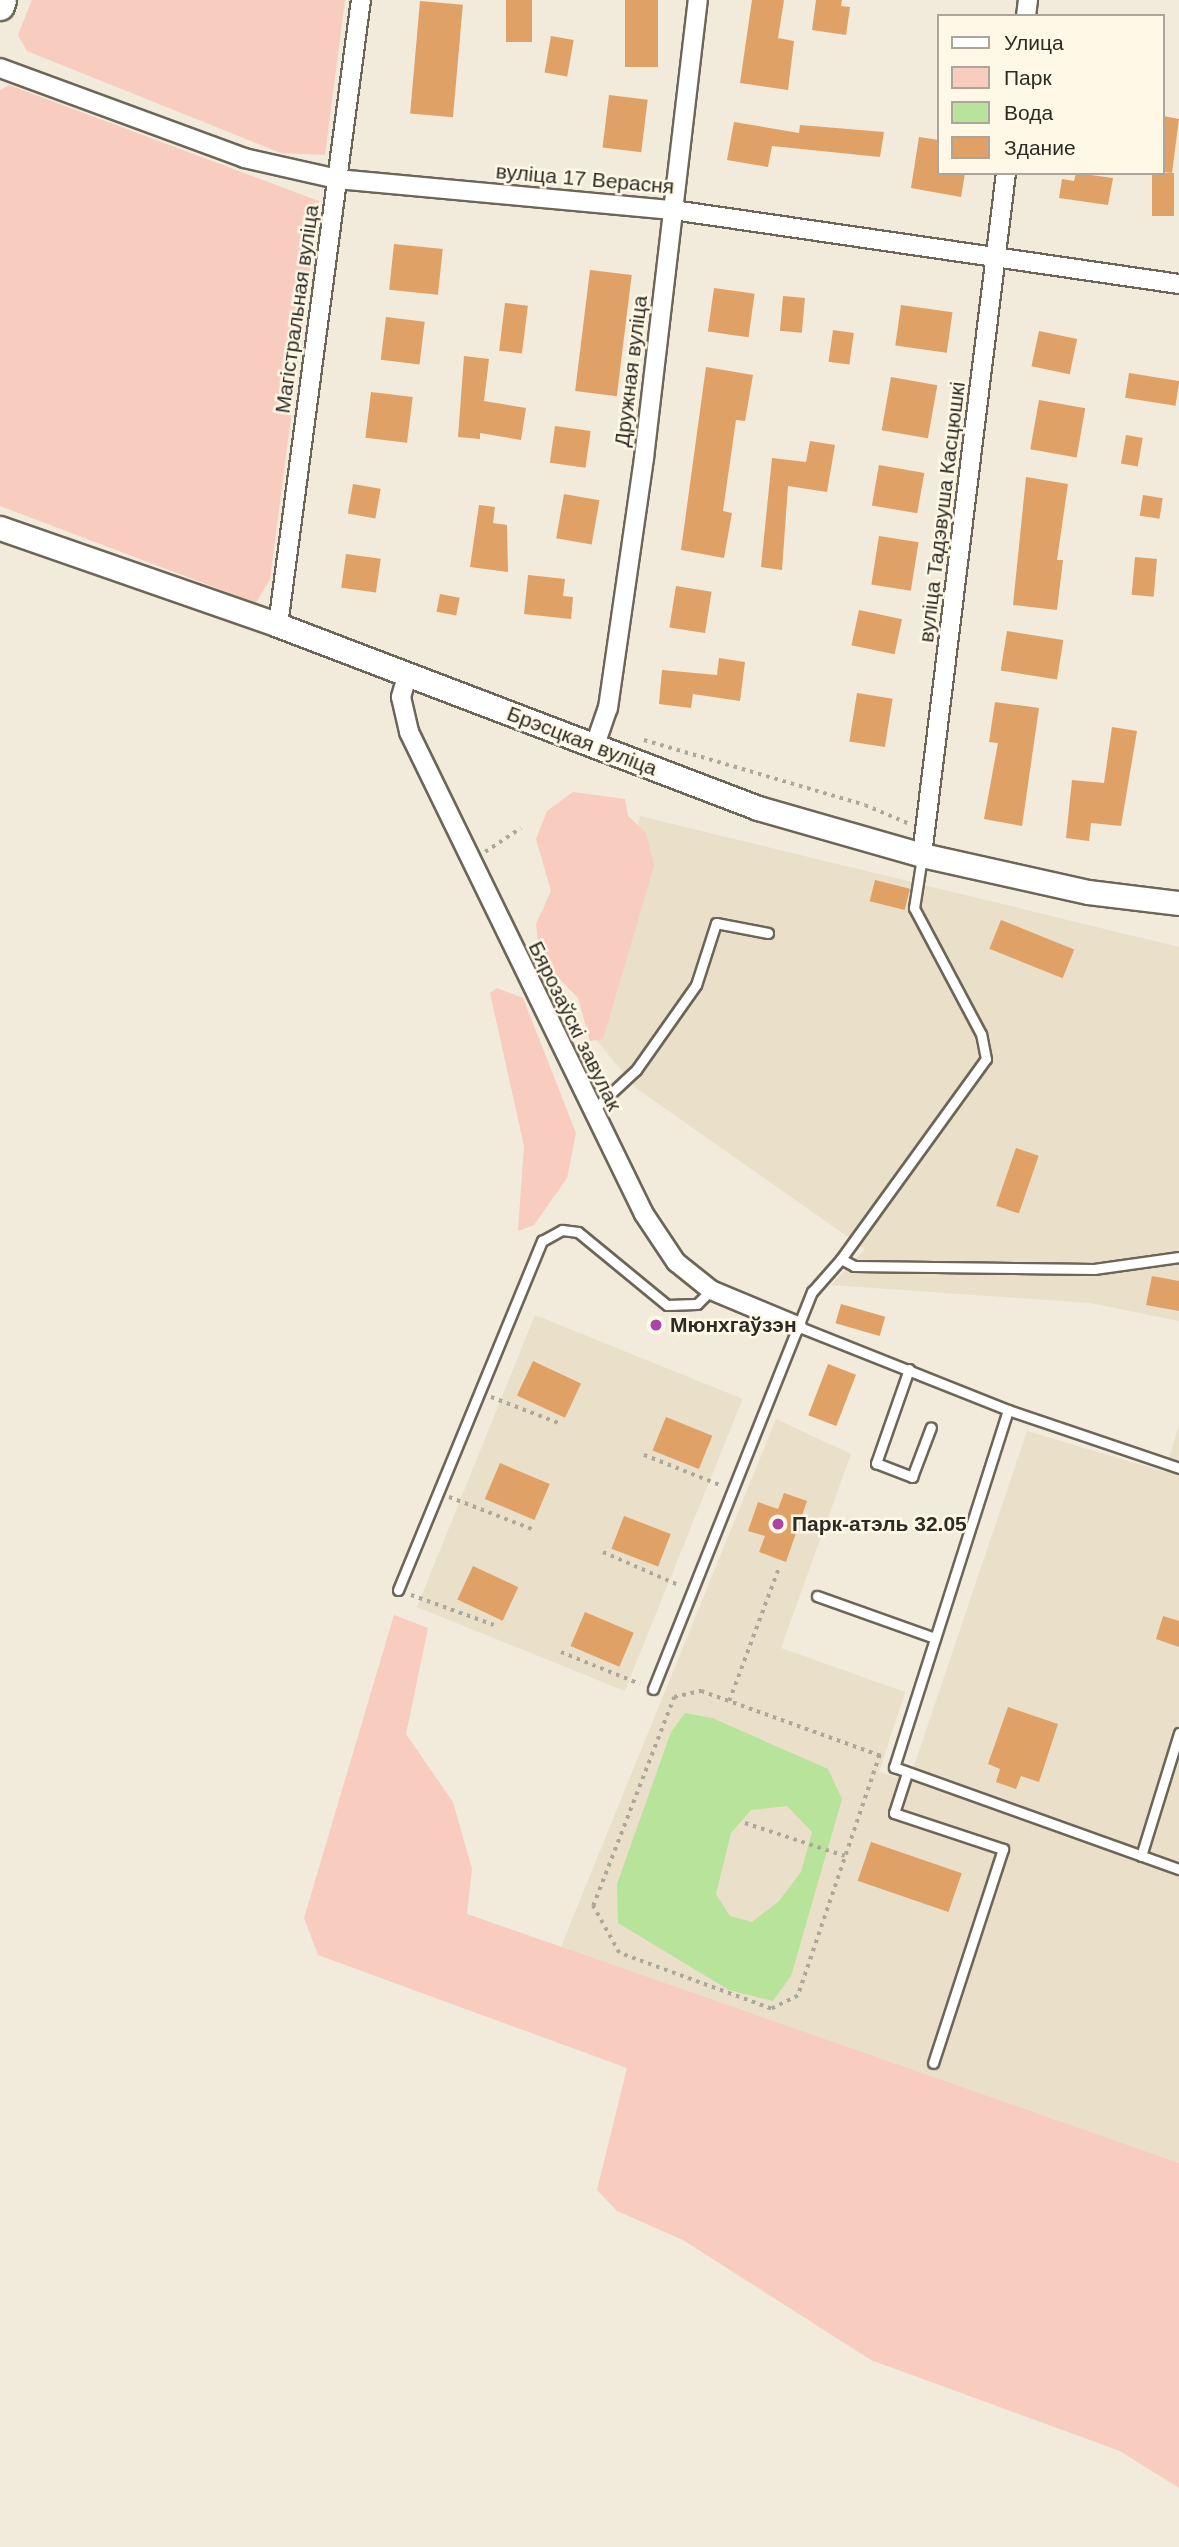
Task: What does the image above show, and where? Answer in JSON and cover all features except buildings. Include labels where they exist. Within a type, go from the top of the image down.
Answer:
[{"type":"main road","points":[[0,6],[2,0]]},
{"type":"street","name":"Магістральная вуліца","points":[[278,625],[361,0]]},
{"type":"street","name":"Дружная вуліца","points":[[595,745],[610,695],[698,0]]},
{"type":"street","name":"вуліца 17 Верасня","points":[[0,68],[244,158],[337,179],[673,210],[1179,284]]},
{"type":"street","name":"вуліца Тадэвуша Касцюшкі","points":[[922,855],[1006,175]]},
{"type":"street","name":"Брэсцкая вуліца","points":[[0,527],[278,625],[758,808],[922,855],[1088,892],[1179,903]]},
{"type":"street","name":"Бярозаўскі завулак","points":[[407,676],[401,697],[409,732],[590,1112],[669,1252],[711,1290],[797,1326]]},
{"type":"lane","points":[[653,1689],[812,1292],[841,1259],[986,1059],[981,1034],[914,908],[922,855]]},
{"type":"lane","points":[[590,1112],[636,1070],[696,985],[716,923],[768,933]]},
{"type":"lane","points":[[398,1590],[477,1391],[542,1241],[562,1230],[579,1232],[667,1306],[697,1304],[711,1290]]},
{"type":"lane","points":[[841,1259],[854,1266],[1094,1269],[1179,1256]]},
{"type":"lane","points":[[797,1326],[1008,1410],[1179,1468]]},
{"type":"lane","points":[[909,1369],[876,1463],[912,1477],[931,1427]]},
{"type":"lane","points":[[1008,1410],[894,1767],[1179,1869]]},
{"type":"lane","points":[[817,1596],[935,1638]]},
{"type":"lane","points":[[1141,1856],[1179,1733]]},
{"type":"lane","points":[[906,1773],[894,1813],[1003,1849],[933,2063]]},
{"type":"path","points":[[640,739],[864,805],[926,831]]},
{"type":"path","points":[[472,860],[521,828]]},
{"type":"path","points":[[477,1391],[561,1424]]},
{"type":"path","points":[[644,1455],[732,1490]]},
{"type":"path","points":[[436,1492],[533,1529]]},
{"type":"path","points":[[603,1552],[692,1590]]},
{"type":"path","points":[[729,1701],[779,1567]]},
{"type":"path","points":[[398,1590],[494,1625]]},
{"type":"path","points":[[561,1652],[653,1689]]},
{"type":"path","points":[[880,1755],[798,1996],[771,2009],[619,1954],[593,1906],[674,1697],[701,1691],[880,1755],[896,1761]]},
{"type":"path","points":[[745,1823],[845,1856]]},
{"type":"shaded area","points":[[640,816],[1179,947],[1179,1321],[1090,1303],[831,1285],[865,1249],[636,1088],[588,1030]]},
{"type":"shaded area","points":[[535,1315],[743,1399],[625,1691],[417,1607]]},
{"type":"shaded area","points":[[776,1419],[851,1454],[781,1648],[905,1692],[879,1772],[909,1781],[1027,1431],[1165,1472],[1179,1425],[1179,2163],[560,1949]]},
{"type":"green space","points":[[32,0],[345,0],[325,155],[281,153],[27,51],[18,35]]},
{"type":"green space","points":[[9,85],[319,201],[270,579],[256,603],[0,506],[0,90]]},
{"type":"green space","points":[[573,792],[625,799],[628,816],[646,833],[654,866],[603,1039],[590,1041],[578,998],[540,959],[536,924],[551,891],[536,839],[547,811]]},
{"type":"green space","points":[[497,988],[523,998],[576,1133],[567,1178],[534,1225],[518,1231],[524,1146],[490,993]]},
{"type":"green space","points":[[394,1615],[428,1628],[406,1734],[453,1802],[472,1869],[467,1914],[1179,2163],[1179,2488],[1120,2451],[871,2360],[683,2240],[617,2211],[597,2190],[627,2068],[318,1955],[304,1918]]},
{"type":"water","points":[[685,1713],[712,1718],[828,1769],[842,1799],[791,1976],[773,2001],[729,1990],[618,1923],[617,1884],[671,1732]],"holes":[[[787,1806],[812,1832],[801,1872],[779,1901],[752,1922],[730,1916],[716,1894],[731,1833],[751,1810]]]},
{"type":"place","name":"Мюнхгаўзэн","points":[[656,1325]]},
{"type":"place","name":"Парк-атэль 32.05","points":[[778,1524]]}]
